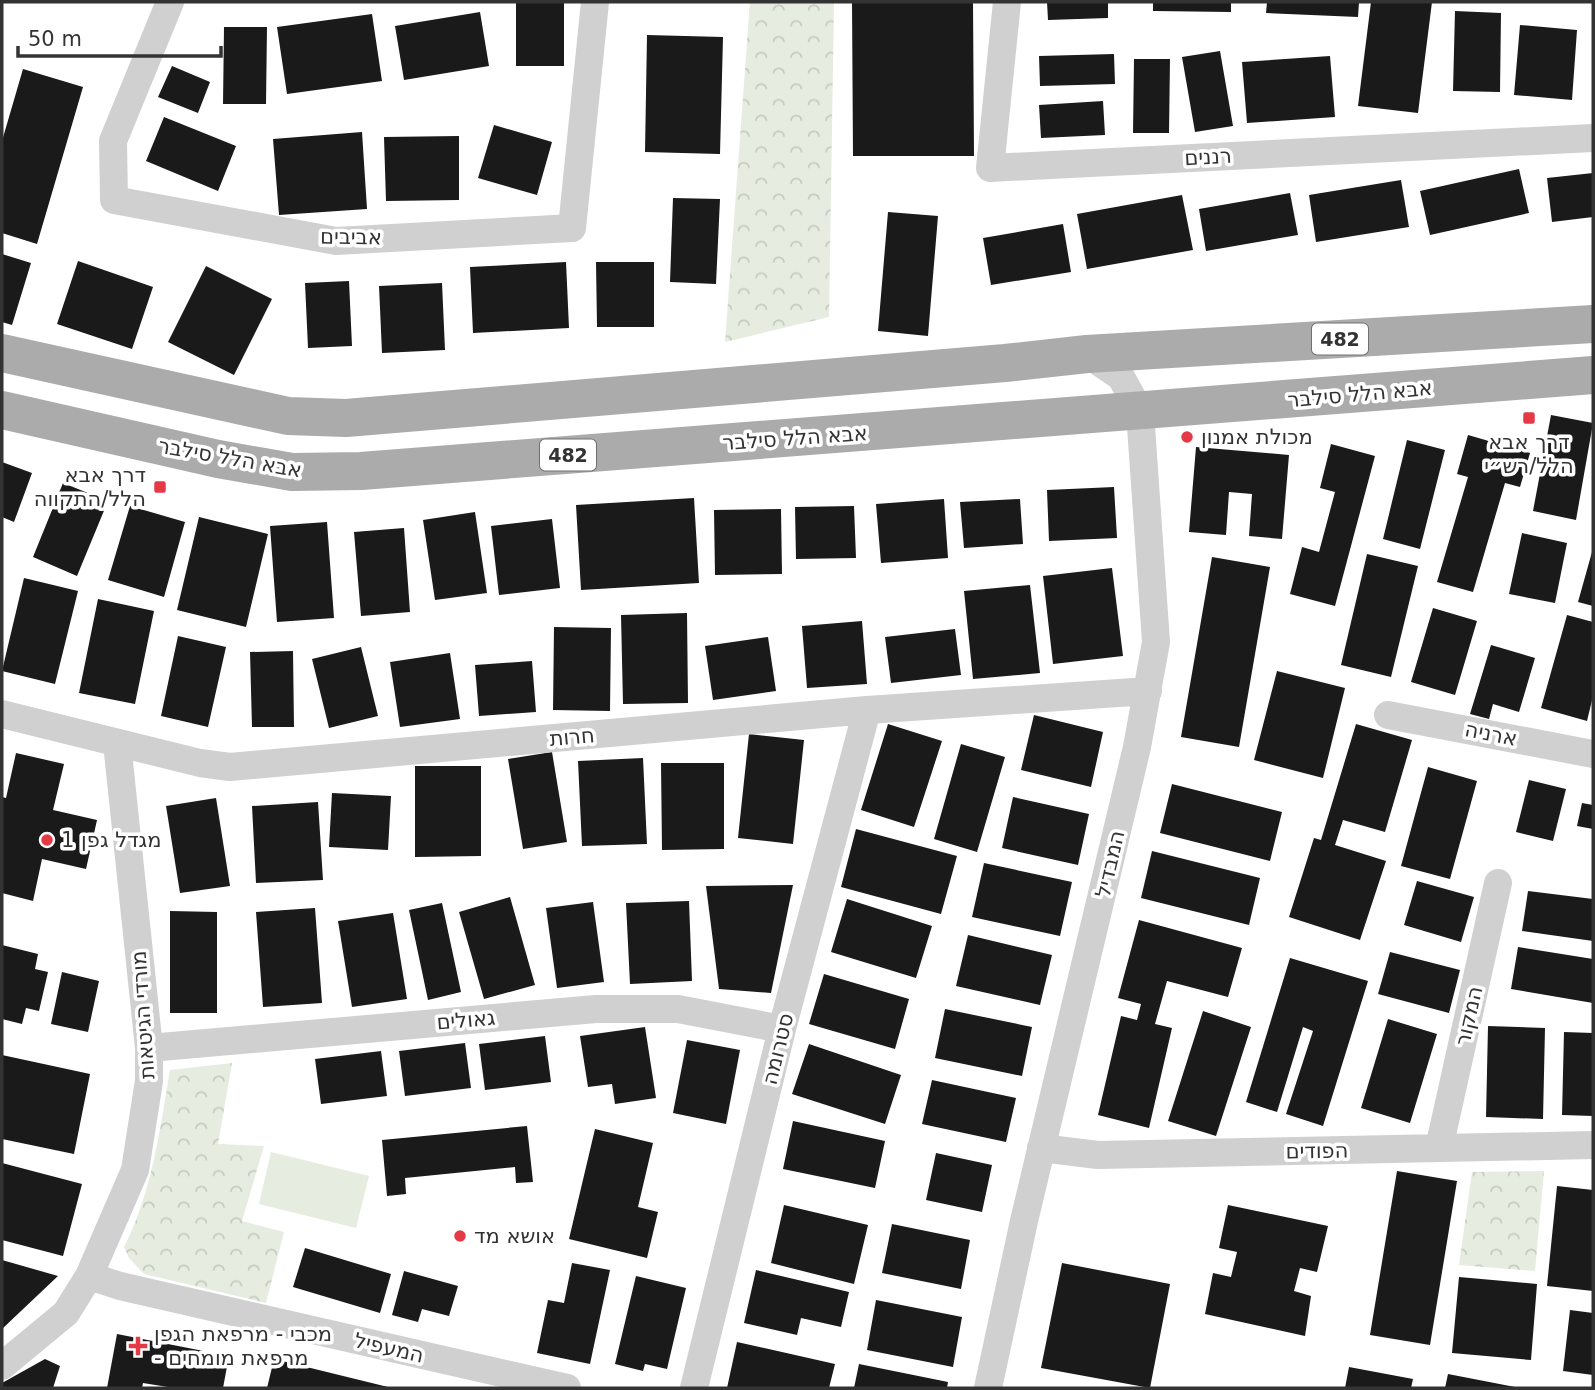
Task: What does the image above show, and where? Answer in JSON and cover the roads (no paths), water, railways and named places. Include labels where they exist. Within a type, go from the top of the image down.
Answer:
[{"type":"main road","name":"482","points":[[2,353],[288,416],[346,418],[1087,354],[1593,324]]},
{"type":"main road","name":"אבא הלל סילבר","points":[[2,410],[218,459],[292,472],[360,471],[1593,374]]},
{"type":"street","name":"אביבים","points":[[170,2],[113,141],[114,200],[336,241],[572,228],[595,2]]},
{"type":"street","name":"רננים","points":[[1007,2],[990,168],[1593,138]]},
{"type":"street","name":"המבדיל","points":[[988,1388],[1041,1148],[1104,894],[1156,642],[1140,411],[1121,377],[1087,354]]},
{"type":"street","name":"חרות","points":[[2,714],[117,743],[230,767],[867,710],[1148,691]]},
{"type":"street","name":"סטרומה","points":[[694,1388],[782,1029],[867,710]]},
{"type":"street","name":"ארניה","points":[[1388,715],[1593,754]]},
{"type":"street","name":"מורדי הגיטאות","points":[[2,1366],[66,1313],[89,1276],[135,1170],[149,1081],[149,1048],[117,743]]},
{"type":"street","name":"המקור","points":[[1439,1148],[1498,883]]},
{"type":"street","name":"גאולים","points":[[149,1048],[596,1009],[678,1009],[782,1029]]},
{"type":"street","name":"הפודים","points":[[1041,1148],[1098,1155],[1593,1145]]},
{"type":"street","name":"המעפיל","points":[[89,1276],[120,1286],[567,1388]]},
{"type":"place","name":"דרך אבא הלל/רש״י","points":[[1529,418]]},
{"type":"place","name":"מכולת אמנון","points":[[1187,437]]},
{"type":"place","name":"דרך אבא הלל/התקווה","points":[[160,487]]},
{"type":"place","name":"מגדל גפן 1","points":[[47,840]]},
{"type":"place","name":"אושא מד","points":[[460,1236]]},
{"type":"place","name":"מכבי - מרפאת הגפן - מרפאת מומחים","points":[[138,1346]]}]
